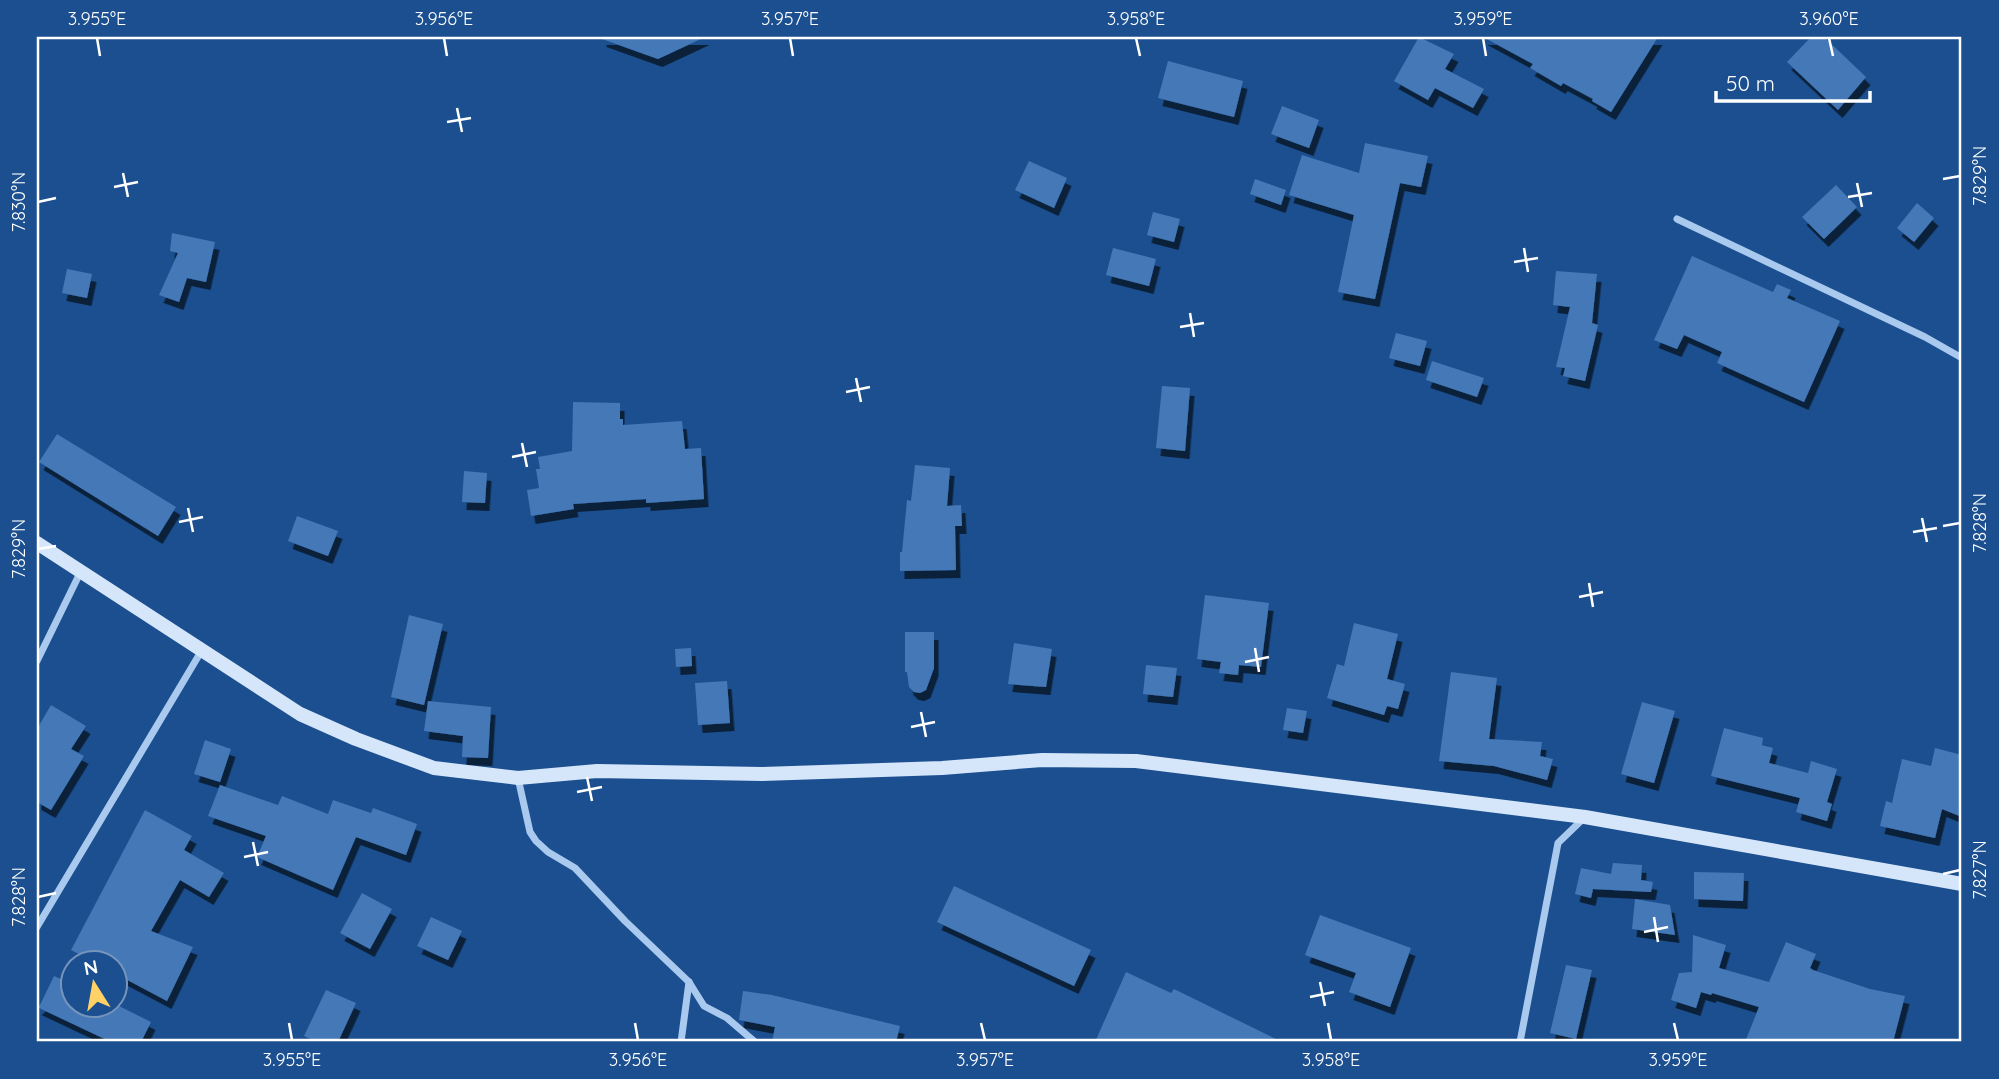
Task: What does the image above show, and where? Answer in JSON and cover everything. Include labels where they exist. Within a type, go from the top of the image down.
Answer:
[{"type":"main road","points":[[37,543],[300,714],[356,739],[434,768],[518,778],[597,771],[762,774],[942,768],[1042,760],[1136,761],[1585,817],[1962,884]]},
{"type":"street","points":[[1676,219],[1925,337],[1962,358]]},
{"type":"street","points":[[37,661],[81,571]]},
{"type":"street","points":[[37,927],[202,650]]},
{"type":"street","points":[[518,778],[530,832],[536,841],[548,852],[575,868],[625,921],[689,982],[704,1006],[726,1018],[755,1042]]},
{"type":"street","points":[[1521,1042],[1558,843],[1585,817]]},
{"type":"street","points":[[681,1042],[689,982]]},
{"type":"building","points":[[602,37],[705,37],[658,59]]},
{"type":"building","points":[[1419,37],[1454,54],[1445,69],[1484,89],[1473,108],[1435,88],[1428,100],[1394,81]]},
{"type":"building","points":[[1483,37],[1658,37],[1611,112],[1592,101],[1593,99],[1563,83],[1561,86],[1530,68],[1533,64]]},
{"type":"building","points":[[1811,37],[1824,37],[1866,77],[1838,110],[1787,62]]},
{"type":"building","points":[[1168,61],[1243,81],[1234,117],[1158,98]]},
{"type":"building","points":[[1282,106],[1319,120],[1309,148],[1271,134]]},
{"type":"building","points":[[1365,143],[1428,156],[1421,187],[1400,183],[1375,299],[1338,292],[1354,215],[1289,195],[1302,155],[1359,173]]},
{"type":"building","points":[[1029,161],[1067,178],[1054,208],[1015,190]]},
{"type":"building","points":[[1255,179],[1286,190],[1281,205],[1250,194]]},
{"type":"building","points":[[1836,185],[1857,207],[1824,239],[1802,217]]},
{"type":"building","points":[[1917,203],[1934,218],[1914,242],[1897,228]]},
{"type":"building","points":[[1153,212],[1180,219],[1174,242],[1147,235]]},
{"type":"building","points":[[172,233],[215,242],[206,282],[187,278],[179,302],[159,295],[178,253],[170,251]]},
{"type":"building","points":[[1113,248],[1156,259],[1149,286],[1106,275]]},
{"type":"building","points":[[1692,256],[1773,292],[1777,284],[1791,290],[1787,298],[1840,321],[1804,402],[1717,363],[1722,352],[1684,335],[1677,349],[1654,340]]},
{"type":"building","points":[[67,269],[92,274],[87,298],[62,293]]},
{"type":"building","points":[[1556,271],[1597,274],[1592,323],[1598,325],[1585,381],[1563,376],[1565,368],[1556,367],[1570,307],[1553,305]]},
{"type":"building","points":[[1396,333],[1427,341],[1420,366],[1389,358]]},
{"type":"building","points":[[1432,361],[1484,378],[1477,397],[1426,380]]},
{"type":"building","points":[[1162,386],[1190,388],[1185,451],[1156,448]]},
{"type":"building","points":[[573,402],[620,403],[620,419],[623,419],[623,425],[682,421],[685,449],[701,448],[704,499],[646,503],[646,499],[573,504],[574,509],[531,516],[527,490],[539,488],[536,469],[540,469],[538,457],[572,451]]},
{"type":"building","points":[[57,434],[176,507],[158,536],[39,462]]},
{"type":"building","points":[[915,465],[950,468],[947,506],[961,505],[962,526],[955,526],[956,570],[900,571],[907,500],[911,501]]},
{"type":"building","points":[[464,471],[487,473],[485,503],[462,502]]},
{"type":"building","points":[[297,516],[338,531],[328,556],[288,541]]},
{"type":"building","points":[[1205,595],[1269,603],[1261,667],[1239,665],[1238,675],[1219,673],[1221,662],[1197,659]]},
{"type":"building","points":[[409,615],[443,624],[424,705],[391,697]]},
{"type":"building","points":[[1354,623],[1398,634],[1387,679],[1405,684],[1398,709],[1387,706],[1384,715],[1327,698],[1337,664],[1344,666]]},
{"type":"building","points":[[905,632],[934,632],[934,668],[926,690],[920,693],[909,687],[905,672]]},
{"type":"building","points":[[1014,643],[1052,649],[1046,687],[1008,684]]},
{"type":"building","points":[[691,648],[692,666],[676,667],[675,649]]},
{"type":"building","points":[[1146,665],[1177,668],[1173,697],[1143,694]]},
{"type":"building","points":[[1451,672],[1497,678],[1489,739],[1542,742],[1540,756],[1553,759],[1547,780],[1494,766],[1439,761]]},
{"type":"building","points":[[727,681],[730,723],[698,725],[695,683]]},
{"type":"building","points":[[428,701],[491,707],[488,758],[462,757],[463,736],[424,731]]},
{"type":"building","points":[[1642,702],[1675,711],[1654,783],[1621,774]]},
{"type":"building","points":[[51,705],[86,726],[71,749],[84,756],[51,810],[37,802],[37,729]]},
{"type":"building","points":[[1287,708],[1307,711],[1303,733],[1283,730]]},
{"type":"building","points":[[1724,728],[1763,738],[1762,745],[1773,748],[1769,763],[1808,773],[1811,761],[1837,769],[1827,802],[1832,804],[1827,821],[1796,812],[1800,798],[1711,776]]},
{"type":"building","points":[[205,740],[231,749],[220,782],[194,774]]},
{"type":"building","points":[[1935,748],[1962,755],[1962,817],[1942,809],[1935,838],[1880,826],[1886,801],[1892,803],[1902,759],[1931,766]]},
{"type":"building","points":[[220,785],[278,805],[282,796],[328,814],[333,800],[371,813],[373,808],[417,824],[406,855],[356,837],[333,890],[257,857],[266,836],[208,816]]},
{"type":"building","points":[[145,810],[192,836],[184,850],[224,873],[209,897],[180,880],[151,931],[193,947],[167,1001],[130,981],[130,950],[71,950]]},
{"type":"building","points":[[1613,863],[1642,865],[1641,880],[1653,882],[1651,892],[1593,889],[1591,898],[1575,894],[1581,868],[1611,874]]},
{"type":"building","points":[[1694,872],[1744,873],[1743,901],[1694,899]]},
{"type":"building","points":[[954,886],[1091,950],[1074,986],[937,922]]},
{"type":"building","points":[[362,893],[392,909],[370,949],[340,933]]},
{"type":"building","points":[[1635,899],[1670,905],[1675,935],[1632,929]]},
{"type":"building","points":[[1320,915],[1411,948],[1390,1007],[1349,992],[1356,973],[1305,955]]},
{"type":"building","points":[[431,917],[462,931],[448,960],[417,946]]},
{"type":"building","points":[[1693,935],[1726,945],[1719,968],[1769,982],[1786,942],[1816,954],[1810,968],[1813,970],[1870,989],[1905,996],[1893,1042],[1745,1042],[1759,1007],[1701,992],[1696,1008],[1671,1000],[1679,973],[1692,972]]},
{"type":"building","points":[[1566,965],[1592,970],[1576,1039],[1550,1033]]},
{"type":"building","points":[[1126,972],[1171,993],[1174,989],[1282,1042],[1095,1042]]},
{"type":"building","points":[[54,976],[60,979],[60,1018],[37,1007]]},
{"type":"building","points":[[326,990],[356,1003],[338,1042],[317,1042],[304,1036]]},
{"type":"building","points":[[743,991],[772,995],[900,1026],[896,1042],[772,1042],[775,1027],[739,1020]]},
{"type":"building","points":[[130,1012],[151,1022],[141,1042],[111,1042],[64,1020],[130,1020]]}]
